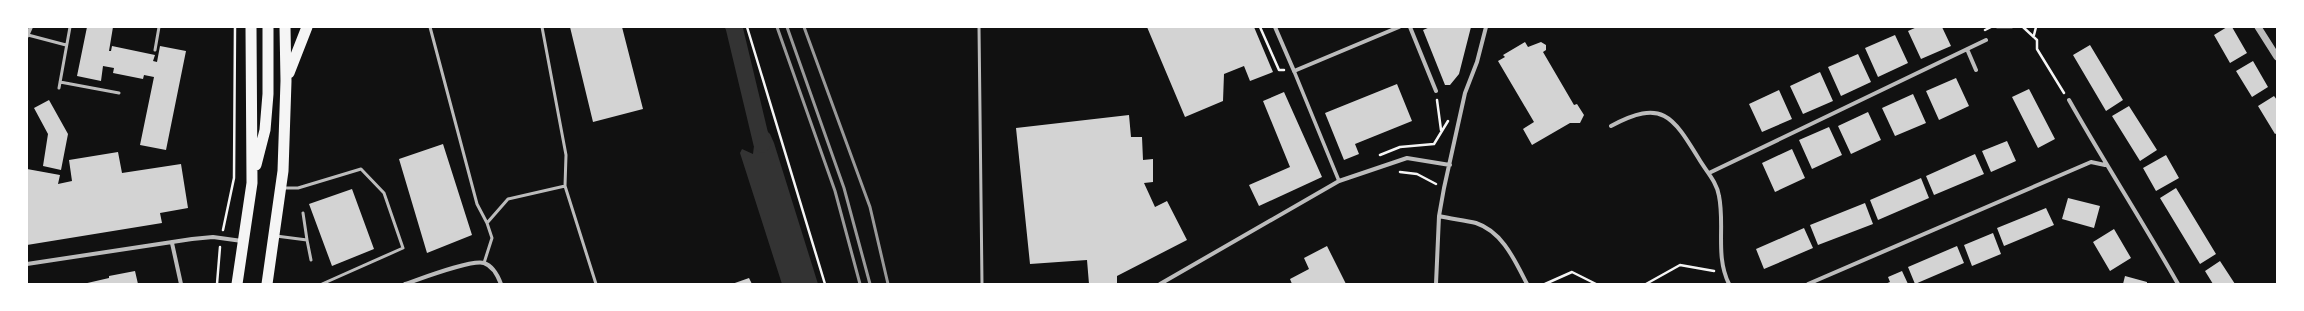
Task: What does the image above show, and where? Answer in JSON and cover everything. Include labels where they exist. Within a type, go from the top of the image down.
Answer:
[{"type":"highway","points":[[251,27],[252,183]]},
{"type":"highway","points":[[237,284],[242,241],[252,183],[265,130],[268,94],[268,27]]},
{"type":"highway","points":[[267,284],[280,188],[286,81],[285,27]]},
{"type":"highway","points":[[286,81],[297,49],[307,27]]},
{"type":"street","points":[[27,35],[30,27]]},
{"type":"street","points":[[1275,27],[1339,181]]},
{"type":"street","points":[[1294,71],[1399,27]]},
{"type":"street","points":[[1410,27],[1436,91]]},
{"type":"street","points":[[1436,284],[1439,216],[1444,188],[1466,93],[1477,62],[1486,27]]},
{"type":"street","points":[[2258,27],[2277,57]]},
{"type":"street","points":[[1709,173],[1986,40]]},
{"type":"street","points":[[1967,49],[1976,70]]},
{"type":"street","points":[[2069,100],[2105,165],[2136,210],[2178,284]]},
{"type":"street","points":[[1611,126],[1630,116],[1644,112],[1667,116],[1682,132],[1709,173],[1719,196],[1723,272],[1729,284]]},
{"type":"street","points":[[1160,284],[1339,181],[1407,158],[1450,165]]},
{"type":"street","points":[[1808,284],[2091,162],[2105,165]]},
{"type":"street","points":[[1439,216],[1476,224],[1495,233],[1513,258],[1527,284]]},
{"type":"street","points":[[27,264],[213,237],[242,241]]},
{"type":"street","points":[[172,243],[181,284]]},
{"type":"street","points":[[405,284],[469,263],[484,263],[497,273],[501,284]]},
{"type":"lane","points":[[59,88],[70,27]]},
{"type":"lane","points":[[155,50],[159,27]]},
{"type":"lane","points":[[430,27],[477,204],[487,223],[492,238],[484,263]]},
{"type":"lane","points":[[542,27],[566,155],[565,186],[596,284]]},
{"type":"lane","points":[[979,27],[982,284]]},
{"type":"lane","points":[[27,35],[66,45]]},
{"type":"lane","points":[[60,82],[119,93]]},
{"type":"lane","points":[[280,188],[298,188],[360,169],[384,193],[403,248],[322,284]]},
{"type":"lane","points":[[487,223],[508,199],[565,186]]},
{"type":"lane","points":[[303,213],[311,260]]},
{"type":"lane","points":[[274,236],[307,240]]},
{"type":"path","points":[[217,284],[222,238],[234,178],[235,27]]},
{"type":"path","points":[[747,27],[825,284]]},
{"type":"path","points":[[1260,27],[1279,70],[1294,71]]},
{"type":"path","points":[[1997,27],[2012,27]]},
{"type":"path","points":[[2023,27],[2037,40],[2037,49],[2069,100]]},
{"type":"path","points":[[2033,36],[2036,27]]},
{"type":"path","points":[[1436,91],[1441,131]]},
{"type":"path","points":[[1394,171],[1417,174],[1444,188]]},
{"type":"path","points":[[1646,284],[1680,265],[1723,272]]},
{"type":"path","points":[[1546,284],[1572,272],[1596,284]]},
{"type":"shaded area","points":[[739,27],[739,47],[725,28]]},
{"type":"shaded area","points":[[757,121],[770,134],[774,143],[818,284],[782,284],[740,153],[742,149],[753,154]]},
{"type":"building","points":[[87,27],[113,27],[109,51],[111,51],[112,46],[155,55],[153,61],[157,62],[160,46],[186,51],[166,150],[140,145],[154,77],[144,75],[143,79],[113,73],[114,68],[103,66],[101,81],[77,76]]},
{"type":"building","points":[[570,27],[622,27],[643,109],[593,122]]},
{"type":"building","points":[[1147,27],[1254,27],[1273,72],[1250,81],[1244,66],[1224,74],[1223,101],[1185,117]]},
{"type":"building","points":[[1430,27],[1471,27],[1459,74],[1450,85],[1445,85],[1423,30]]},
{"type":"building","points":[[1917,27],[1942,27],[1951,46],[1921,59],[1908,31]]},
{"type":"building","points":[[2227,27],[2232,27],[2247,53],[2230,63],[2214,35]]},
{"type":"building","points":[[1895,35],[1908,63],[1878,77],[1865,48]]},
{"type":"building","points":[[1525,42],[1528,47],[1541,42],[1546,45],[1546,50],[1543,52],[1574,105],[1577,104],[1584,115],[1580,123],[1570,123],[1532,145],[1523,129],[1534,122],[1498,61],[1505,57],[1503,55]]},
{"type":"building","points":[[2090,45],[2123,100],[2106,111],[2073,55]]},
{"type":"building","points":[[1858,54],[1871,82],[1841,96],[1828,67]]},
{"type":"building","points":[[2253,61],[2268,87],[2252,97],[2236,71]]},
{"type":"building","points":[[1820,72],[1833,101],[1803,114],[1790,86]]},
{"type":"building","points":[[1956,78],[1969,106],[1939,120],[1926,91]]},
{"type":"building","points":[[1397,84],[1412,121],[1355,144],[1359,154],[1344,160],[1325,113]]},
{"type":"building","points":[[2029,89],[2055,139],[2038,148],[2012,97]]},
{"type":"building","points":[[1779,90],[1792,119],[1762,132],[1749,104]]},
{"type":"building","points":[[1284,92],[1322,177],[1259,206],[1249,185],[1290,167],[1263,101]]},
{"type":"building","points":[[1913,94],[1926,123],[1895,136],[1882,108]]},
{"type":"building","points":[[2274,96],[2277,100],[2277,133],[2275,134],[2258,106]]},
{"type":"building","points":[[49,100],[68,134],[61,170],[43,166],[48,134],[34,108]]},
{"type":"building","points":[[2129,106],[2157,150],[2140,161],[2112,116]]},
{"type":"building","points":[[1868,112],[1881,140],[1851,154],[1838,126]]},
{"type":"building","points":[[1129,115],[1131,137],[1142,137],[1143,160],[1153,159],[1153,182],[1144,183],[1155,207],[1167,201],[1187,240],[1117,276],[1117,284],[1089,284],[1087,260],[1030,264],[1016,128]]},
{"type":"building","points":[[1829,127],[1842,155],[1812,169],[1799,140]]},
{"type":"building","points":[[2007,141],[2016,161],[1991,172],[1982,151]]},
{"type":"building","points":[[443,144],[472,235],[427,253],[399,159]]},
{"type":"building","points":[[1792,149],[1805,178],[1775,192],[1762,163]]},
{"type":"building","points":[[118,152],[122,173],[181,164],[188,208],[160,213],[162,223],[27,245],[27,169],[60,175],[58,184],[72,181],[69,160]]},
{"type":"building","points":[[1975,154],[1984,174],[1934,195],[1926,176]]},
{"type":"building","points":[[2166,155],[2179,178],[2156,191],[2143,168]]},
{"type":"building","points":[[1921,178],[1929,198],[1878,220],[1870,200]]},
{"type":"building","points":[[2176,188],[2216,254],[2200,264],[2160,198]]},
{"type":"building","points":[[352,189],[374,249],[332,266],[309,204]]},
{"type":"building","points":[[2068,198],[2100,206],[2094,228],[2062,219]]},
{"type":"building","points":[[1865,203],[1873,224],[1818,245],[1810,225]]},
{"type":"building","points":[[2046,208],[2054,225],[2004,246],[1997,228]]},
{"type":"building","points":[[1804,228],[1813,248],[1764,269],[1756,249]]},
{"type":"building","points":[[2114,229],[2131,258],[2110,271],[2093,242]]},
{"type":"building","points":[[1993,233],[2001,254],[1972,266],[1964,245]]},
{"type":"building","points":[[1327,246],[1346,284],[1292,284],[1290,279],[1309,269],[1304,258]]},
{"type":"building","points":[[1957,246],[1964,263],[1915,284],[1908,267]]},
{"type":"building","points":[[2220,261],[2235,284],[2213,284],[2205,271]]},
{"type":"building","points":[[135,271],[138,284],[83,284],[109,278],[109,276]]},
{"type":"building","points":[[1902,271],[1908,284],[1885,284],[1890,282],[1888,277]]},
{"type":"building","points":[[2125,276],[2147,282],[2147,284],[2123,284]]},
{"type":"building","points":[[749,278],[752,284],[732,284]]},
{"type":"waterway","points":[[734,27],[762,144]]},
{"type":"railway","points":[[777,27],[835,191],[860,284]]},
{"type":"railway","points":[[787,27],[844,188],[870,284]]},
{"type":"railway","points":[[804,27],[870,207],[888,284]]}]
